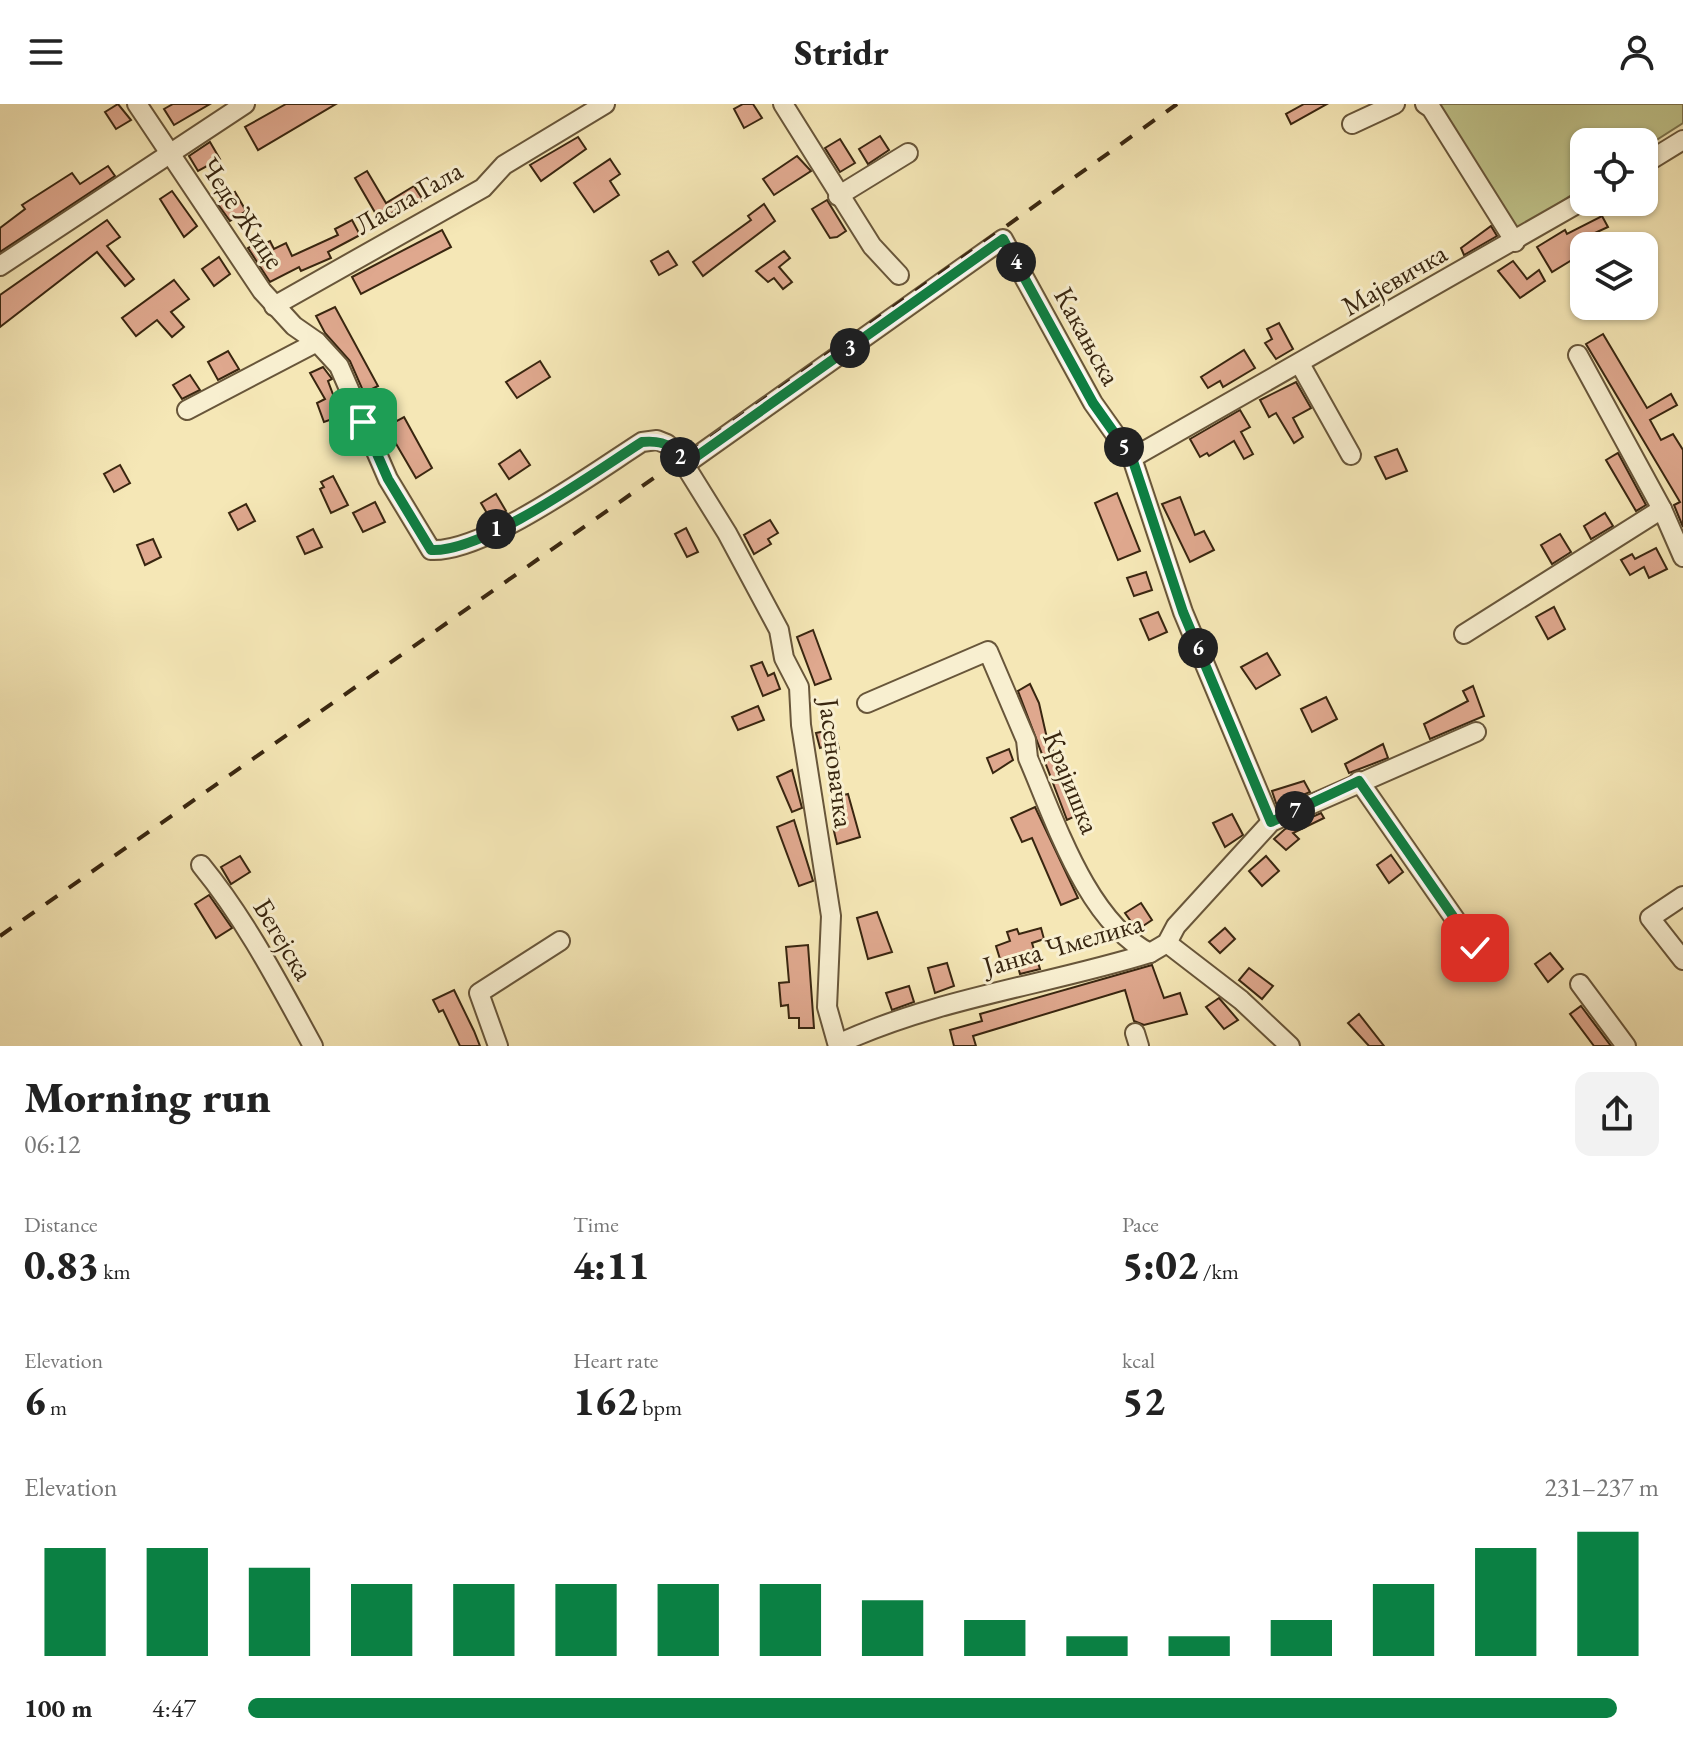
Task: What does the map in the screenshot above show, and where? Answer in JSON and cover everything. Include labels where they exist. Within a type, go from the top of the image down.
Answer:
[{"type":"street","name":"Чеде Жице","points":[[137,104],[274,306],[294,326],[317,342],[339,366],[388,479],[431,550],[448,551],[525,515],[642,442],[657,440],[667,444],[675,450],[683,466]]},
{"type":"street","points":[[0,266],[167,152],[245,104]]},
{"type":"street","name":"Ласла Гала","points":[[274,306],[483,188],[504,165],[605,104]]},
{"type":"street","points":[[783,104],[838,196],[872,246],[899,275]]},
{"type":"street","points":[[1352,124],[1395,104]]},
{"type":"street","points":[[1425,104],[1431,108],[1515,242]]},
{"type":"street","points":[[1658,155],[1683,140]]},
{"type":"street","points":[[838,196],[908,153]]},
{"type":"street","name":"Мајевичка","points":[[1132,458],[1570,209]]},
{"type":"street","name":"Какањска","points":[[683,466],[1003,239],[1093,403],[1132,458],[1183,612],[1271,822]]},
{"type":"street","points":[[187,410],[317,342]]},
{"type":"street","points":[[1578,355],[1662,509],[1683,557]]},
{"type":"street","points":[[1300,364],[1351,455]]},
{"type":"street","name":"Јасеновачка","points":[[683,466],[727,533],[779,630],[784,658],[799,687],[801,725],[831,916],[827,1007],[838,1045]]},
{"type":"street","points":[[1464,634],[1662,509]]},
{"type":"street","name":"Крајишка","points":[[867,703],[945,662],[988,651],[1026,740],[1034,772],[1086,887],[1132,944],[1150,953]]},
{"type":"street","name":"Јанка Чмелика","points":[[838,1045],[876,1026],[927,1010],[1150,953],[1167,943],[1176,926],[1271,822],[1476,732]]},
{"type":"street","points":[[1359,781],[1475,948]]},
{"type":"street","name":"Бегејска","points":[[201,865],[224,893],[313,1046]]},
{"type":"street","points":[[1683,896],[1650,918],[1683,960]]},
{"type":"street","points":[[498,1046],[479,993],[560,941]]},
{"type":"street","points":[[1167,943],[1241,1000],[1290,1046]]},
{"type":"street","points":[[1580,984],[1626,1046]]},
{"type":"green space","points":[[1432,104],[1683,104],[1683,123],[1658,139],[1658,128],[1570,128],[1570,196],[1517,230]]},
{"type":"building","points":[[118,104],[131,120],[116,129],[105,112]]},
{"type":"building","points":[[173,104],[210,104],[174,125],[164,109]]},
{"type":"building","points":[[286,104],[336,104],[258,150],[245,127]]},
{"type":"building","points":[[743,104],[753,104],[762,118],[744,128],[734,109]]},
{"type":"building","points":[[1304,104],[1327,104],[1291,124],[1286,114]]},
{"type":"building","points":[[880,136],[889,150],[868,164],[859,149]]},
{"type":"building","points":[[578,137],[586,149],[541,181],[530,165]]},
{"type":"building","points":[[840,139],[855,163],[840,172],[825,148]]},
{"type":"building","points":[[210,142],[220,159],[198,171],[189,156]]},
{"type":"building","points":[[797,156],[811,171],[774,195],[763,179]]},
{"type":"building","points":[[610,159],[620,174],[610,181],[619,195],[594,212],[574,183]]},
{"type":"building","points":[[108,166],[115,176],[0,252],[0,228],[25,209],[22,205],[72,173],[80,184]]},
{"type":"building","points":[[367,171],[386,203],[414,186],[423,200],[413,207],[410,201],[380,221],[355,178]]},
{"type":"building","points":[[172,191],[197,226],[184,237],[160,199]]},
{"type":"building","points":[[235,192],[246,211],[230,221],[217,203]]},
{"type":"building","points":[[827,200],[846,231],[837,237],[830,238],[812,209]]},
{"type":"building","points":[[764,204],[775,221],[703,276],[693,262],[751,220],[748,216]]},
{"type":"building","points":[[1602,216],[1608,227],[1597,232],[1571,232]]},
{"type":"building","points":[[107,220],[120,237],[107,246],[134,279],[125,286],[97,252],[0,327],[0,295]]},
{"type":"building","points":[[352,220],[360,235],[328,252],[331,258],[301,271],[299,267],[270,282],[248,248],[262,240],[264,244],[270,241],[274,249],[286,243],[292,256],[338,235],[335,229]]},
{"type":"building","points":[[1491,226],[1497,236],[1464,255],[1461,248]]},
{"type":"building","points":[[442,230],[451,247],[361,294],[352,277]]},
{"type":"building","points":[[1565,230],[1567,234],[1570,232],[1570,261],[1552,272],[1537,247]]},
{"type":"building","points":[[668,251],[677,265],[659,275],[651,261]]},
{"type":"building","points":[[784,251],[790,258],[779,267],[792,282],[783,289],[774,278],[768,282],[756,271]]},
{"type":"building","points":[[219,257],[230,274],[214,286],[202,269]]},
{"type":"building","points":[[1513,261],[1527,279],[1539,270],[1545,281],[1520,298],[1498,271]]},
{"type":"building","points":[[174,280],[189,299],[171,312],[184,327],[172,337],[157,320],[136,336],[122,318]]},
{"type":"building","points":[[335,307],[378,386],[364,393],[350,361],[325,333],[316,316]]},
{"type":"building","points":[[1279,323],[1293,349],[1276,359],[1265,343],[1272,339],[1267,329]]},
{"type":"building","points":[[1603,334],[1647,408],[1671,394],[1677,405],[1650,420],[1661,440],[1673,434],[1683,450],[1683,527],[1674,505],[1680,502],[1586,344]]},
{"type":"building","points":[[1244,350],[1255,368],[1223,387],[1220,381],[1208,388],[1201,377]]},
{"type":"building","points":[[228,351],[239,369],[218,380],[208,362]]},
{"type":"building","points":[[540,361],[550,377],[517,398],[506,382]]},
{"type":"building","points":[[323,367],[332,379],[328,381],[341,416],[324,422],[317,403],[325,399],[310,373]]},
{"type":"building","points":[[190,375],[200,390],[182,399],[173,385]]},
{"type":"building","points":[[1296,382],[1311,408],[1293,418],[1303,437],[1294,443],[1276,413],[1269,417],[1260,400]]},
{"type":"building","points":[[1240,410],[1250,427],[1241,432],[1253,454],[1244,459],[1234,441],[1209,456],[1207,453],[1200,457],[1190,439]]},
{"type":"building","points":[[404,417],[432,468],[416,478],[395,442],[387,446],[380,430]]},
{"type":"building","points":[[1397,449],[1407,471],[1386,479],[1375,457]]},
{"type":"building","points":[[520,450],[530,465],[509,479],[499,464]]},
{"type":"building","points":[[1618,453],[1646,505],[1636,511],[1606,460]]},
{"type":"building","points":[[120,465],[130,483],[114,492],[104,474]]},
{"type":"building","points":[[333,476],[348,505],[331,513],[320,489],[324,487],[321,482]]},
{"type":"building","points":[[1117,493],[1140,551],[1118,560],[1095,503]]},
{"type":"building","points":[[496,494],[506,511],[491,520],[481,503]]},
{"type":"building","points":[[1180,497],[1195,535],[1204,531],[1214,550],[1190,562],[1162,504]]},
{"type":"building","points":[[375,502],[385,522],[363,532],[353,513]]},
{"type":"building","points":[[246,504],[255,521],[238,530],[229,513]]},
{"type":"building","points":[[1605,513],[1613,526],[1591,539],[1584,526]]},
{"type":"building","points":[[770,520],[778,533],[768,539],[771,544],[754,554],[744,535]]},
{"type":"building","points":[[686,528],[698,552],[687,557],[675,534]]},
{"type":"building","points":[[313,529],[322,547],[305,554],[297,537]]},
{"type":"building","points":[[1560,534],[1571,552],[1552,564],[1541,545]]},
{"type":"building","points":[[153,539],[161,557],[145,565],[137,545]]},
{"type":"building","points":[[1656,548],[1667,569],[1649,578],[1644,567],[1630,575],[1621,560],[1632,554],[1635,559]]},
{"type":"building","points":[[1146,572],[1152,590],[1134,596],[1127,578]]},
{"type":"building","points":[[1554,607],[1565,629],[1548,639],[1536,617]]},
{"type":"building","points":[[1158,612],[1167,632],[1149,640],[1140,619]]},
{"type":"building","points":[[813,630],[831,679],[815,685],[797,637]]},
{"type":"building","points":[[1267,653],[1280,675],[1256,689],[1241,667]]},
{"type":"building","points":[[762,662],[768,676],[774,673],[780,689],[763,696],[751,666]]},
{"type":"building","points":[[1030,684],[1039,703],[1046,734],[1080,814],[1067,820],[1018,691]]},
{"type":"building","points":[[1473,686],[1484,716],[1430,739],[1424,724],[1468,701],[1463,691]]},
{"type":"building","points":[[1326,697],[1337,719],[1312,732],[1301,709]]},
{"type":"building","points":[[758,706],[764,720],[738,730],[732,717]]},
{"type":"building","points":[[834,729],[839,749],[827,752],[826,746],[820,748],[816,733]]},
{"type":"building","points":[[1383,744],[1388,758],[1349,773],[1345,764]]},
{"type":"building","points":[[1009,749],[1013,760],[993,773],[987,758]]},
{"type":"building","points":[[792,770],[802,808],[792,812],[777,777]]},
{"type":"building","points":[[1304,781],[1310,792],[1277,806],[1272,791]]},
{"type":"building","points":[[848,794],[860,837],[837,844],[833,827],[839,825],[832,798]]},
{"type":"building","points":[[1035,807],[1078,898],[1061,905],[1032,838],[1022,842],[1011,818]]},
{"type":"building","points":[[1321,813],[1324,818],[1293,833],[1299,839],[1286,850],[1274,839],[1285,829]]},
{"type":"building","points":[[1232,814],[1243,835],[1225,847],[1213,823]]},
{"type":"building","points":[[794,820],[813,881],[799,886],[777,827]]},
{"type":"building","points":[[1391,855],[1403,872],[1389,883],[1377,865]]},
{"type":"building","points":[[240,856],[250,872],[231,884],[221,867]]},
{"type":"building","points":[[1266,856],[1279,871],[1262,886],[1249,871]]},
{"type":"building","points":[[209,895],[232,928],[216,938],[195,904]]},
{"type":"building","points":[[1141,903],[1152,920],[1137,930],[1125,913]]},
{"type":"building","points":[[877,912],[892,952],[868,959],[857,918]]},
{"type":"building","points":[[1041,928],[1044,939],[1032,943],[1040,969],[1020,974],[1018,967],[1004,972],[996,946],[1010,941],[1007,932],[1017,929],[1019,934]]},
{"type":"building","points":[[1225,928],[1235,939],[1220,953],[1209,942]]},
{"type":"building","points":[[808,945],[814,1028],[799,1028],[799,1018],[789,1018],[788,1005],[781,1006],[779,983],[789,982],[786,947]]},
{"type":"building","points":[[1461,953],[1482,965],[1464,978],[1451,961]]},
{"type":"building","points":[[1550,953],[1563,969],[1548,982],[1535,964]]},
{"type":"building","points":[[947,963],[954,986],[935,993],[928,968]]},
{"type":"building","points":[[1152,965],[1164,998],[1180,993],[1187,1014],[1144,1025],[1134,1021],[1125,990],[973,1036],[976,1046],[954,1046],[950,1030],[982,1021],[980,1014]]},
{"type":"building","points":[[1249,968],[1273,986],[1262,999],[1239,980]]},
{"type":"building","points":[[909,986],[914,1002],[892,1010],[886,993]]},
{"type":"building","points":[[454,990],[480,1046],[460,1046],[443,1010],[439,1012],[433,1000]]},
{"type":"building","points":[[1219,998],[1238,1020],[1224,1029],[1206,1007]]},
{"type":"building","points":[[1581,1006],[1611,1046],[1594,1046],[1570,1014]]},
{"type":"building","points":[[1359,1014],[1384,1046],[1369,1046],[1348,1023]]},
{"type":"railway","points":[[0,936],[681,459],[1177,104]]},
{"type":"route","points":[[363,422],[388,479],[431,550],[448,551],[525,515],[642,442],[657,440],[667,444],[675,450],[683,466],[1003,239],[1093,403],[1132,458],[1183,612],[1271,822],[1359,781],[1475,948]]}]
